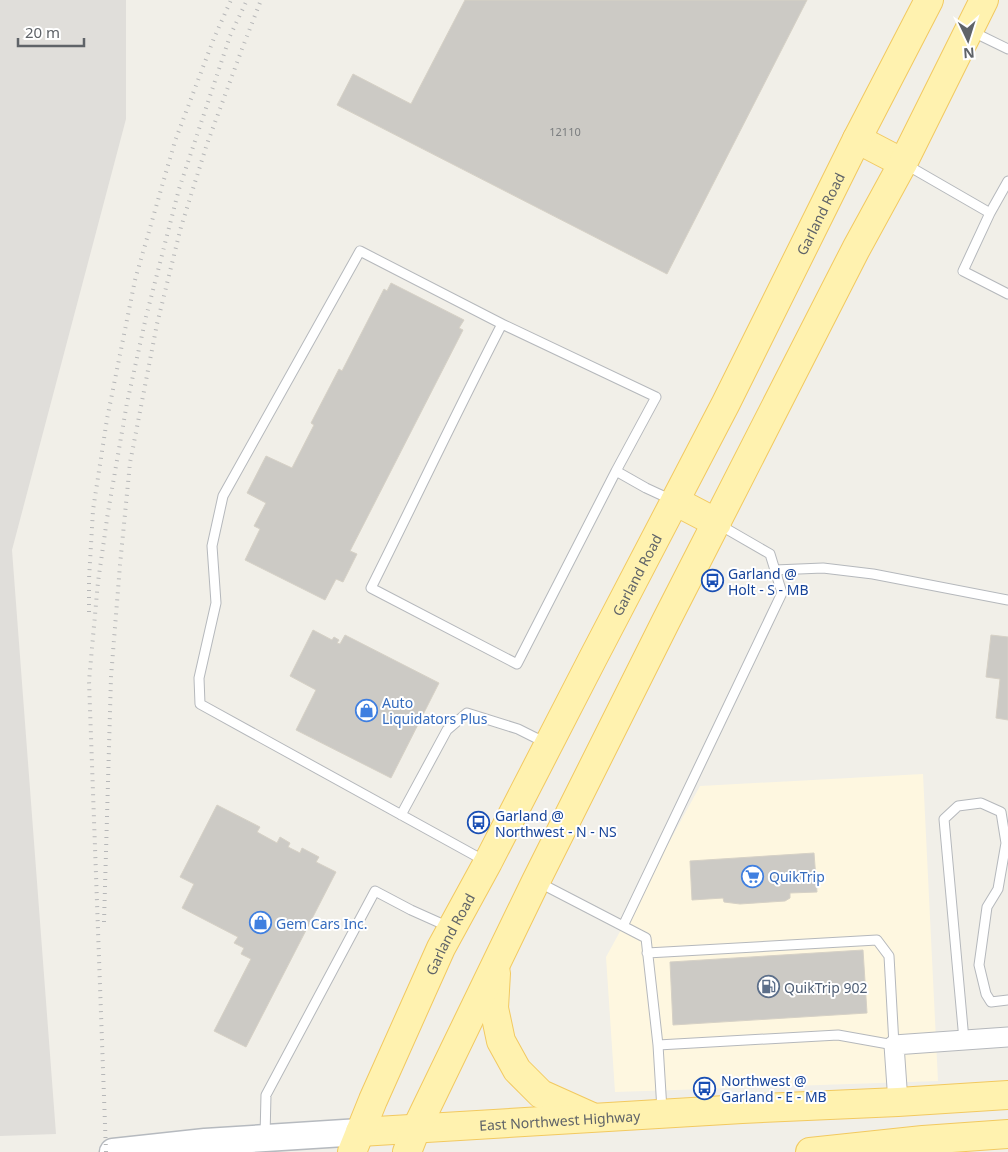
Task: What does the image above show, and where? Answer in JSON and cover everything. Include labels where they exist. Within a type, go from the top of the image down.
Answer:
[{"type":"main road","name":"Garland Road","points":[[356,1142],[441,948],[488,862],[726,403],[857,139],[929,0]]},
{"type":"main road","points":[[412,1140],[536,881],[856,249],[903,163],[984,0]]},
{"type":"main road","points":[[857,139],[903,163]]},
{"type":"main road","points":[[675,501],[717,523]]},
{"type":"main road","points":[[496,964],[494,1008],[501,1041],[517,1070],[542,1094],[594,1118]]},
{"type":"main road","name":"East Northwest Highway","points":[[113,1152],[264,1138],[356,1142],[412,1140],[594,1118],[1008,1095]]},
{"type":"main road","points":[[810,1152],[923,1140],[1008,1134]]},
{"type":"street","points":[[898,1102],[894,1045],[1008,1037]]},
{"type":"lane","points":[[969,30],[1008,48]]},
{"type":"lane","points":[[903,163],[990,213]]},
{"type":"lane","points":[[1008,181],[990,213],[963,271],[1008,294]]},
{"type":"lane","points":[[488,862],[200,704],[199,678],[216,603],[212,546],[223,496],[360,251],[502,324],[656,397],[517,664],[371,588],[502,324]]},
{"type":"lane","points":[[616,471],[646,488],[675,501]]},
{"type":"lane","points":[[623,926],[782,593],[770,554],[717,523]]},
{"type":"lane","points":[[775,570],[823,568],[873,574],[1008,600]]},
{"type":"lane","points":[[401,815],[447,730],[467,713],[518,730],[548,744]]},
{"type":"lane","points":[[964,1040],[944,819],[958,806],[981,803],[1001,812],[1006,843],[998,889],[987,907],[979,965],[986,994],[991,1002],[1008,1000]]},
{"type":"lane","points":[[536,881],[646,938],[658,1045],[662,1114]]},
{"type":"lane","points":[[264,1138],[266,1095],[375,891],[411,910],[452,928]]},
{"type":"lane","points":[[647,953],[877,940],[889,956],[894,1045],[838,1034],[658,1045]]},
{"type":"shaded area","points":[[0,0],[126,0],[126,119],[12,550],[56,1134],[0,1136]]},
{"type":"shaded area","points":[[923,774],[938,1081],[615,1092],[606,957],[700,786]]},
{"type":"building","points":[[465,0],[807,0],[667,274],[337,105],[353,74],[411,104]]},
{"type":"building","points":[[391,283],[464,320],[459,328],[463,330],[350,551],[357,554],[343,582],[336,579],[325,600],[245,560],[260,529],[254,526],[266,503],[247,493],[266,456],[292,468],[314,425],[311,423],[339,369],[342,371],[384,289],[387,291]]},
{"type":"building","name":"Auto Liquidators Plus","points":[[313,630],[332,640],[334,637],[339,640],[337,643],[340,644],[345,635],[439,683],[391,778],[296,730],[316,690],[290,676]]},
{"type":"building","points":[[991,635],[1008,637],[1008,720],[996,718],[1000,679],[986,677]]},
{"type":"building","name":"Gem Cars Inc.","points":[[217,805],[260,827],[257,832],[277,843],[280,837],[290,843],[288,847],[300,853],[302,848],[319,857],[316,862],[336,872],[246,1047],[214,1031],[251,959],[241,954],[244,948],[234,943],[238,937],[182,908],[194,884],[180,877]]},
{"type":"building","name":"QuikTrip","points":[[814,853],[817,892],[790,893],[790,898],[785,901],[740,904],[724,902],[723,898],[692,900],[690,861]]},
{"type":"building","name":"QuikTrip 902","points":[[863,950],[867,1013],[673,1025],[670,962]]},
{"type":"railway","points":[[89,612],[93,510],[107,419],[135,280],[175,141],[214,38],[231,0]]},
{"type":"railway","points":[[106,1152],[89,681],[98,582],[127,403],[146,317],[179,189],[230,36],[247,0]]},
{"type":"railway","points":[[104,922],[111,677],[130,463],[157,324],[181,227],[207,144],[261,0]]},
{"type":"place","name":"Garland @ Holt - S - MB","points":[[712,581]]},
{"type":"place","name":"Auto Liquidators Plus","points":[[366,710]]},
{"type":"place","name":"Garland @ Northwest - N - NS","points":[[479,823]]},
{"type":"place","name":"QuikTrip","points":[[753,876]]},
{"type":"place","name":"Gem Cars Inc.","points":[[260,923]]},
{"type":"place","name":"QuikTrip 902","points":[[768,987]]},
{"type":"place","name":"Northwest @ Garland - E - MB","points":[[705,1088]]}]
